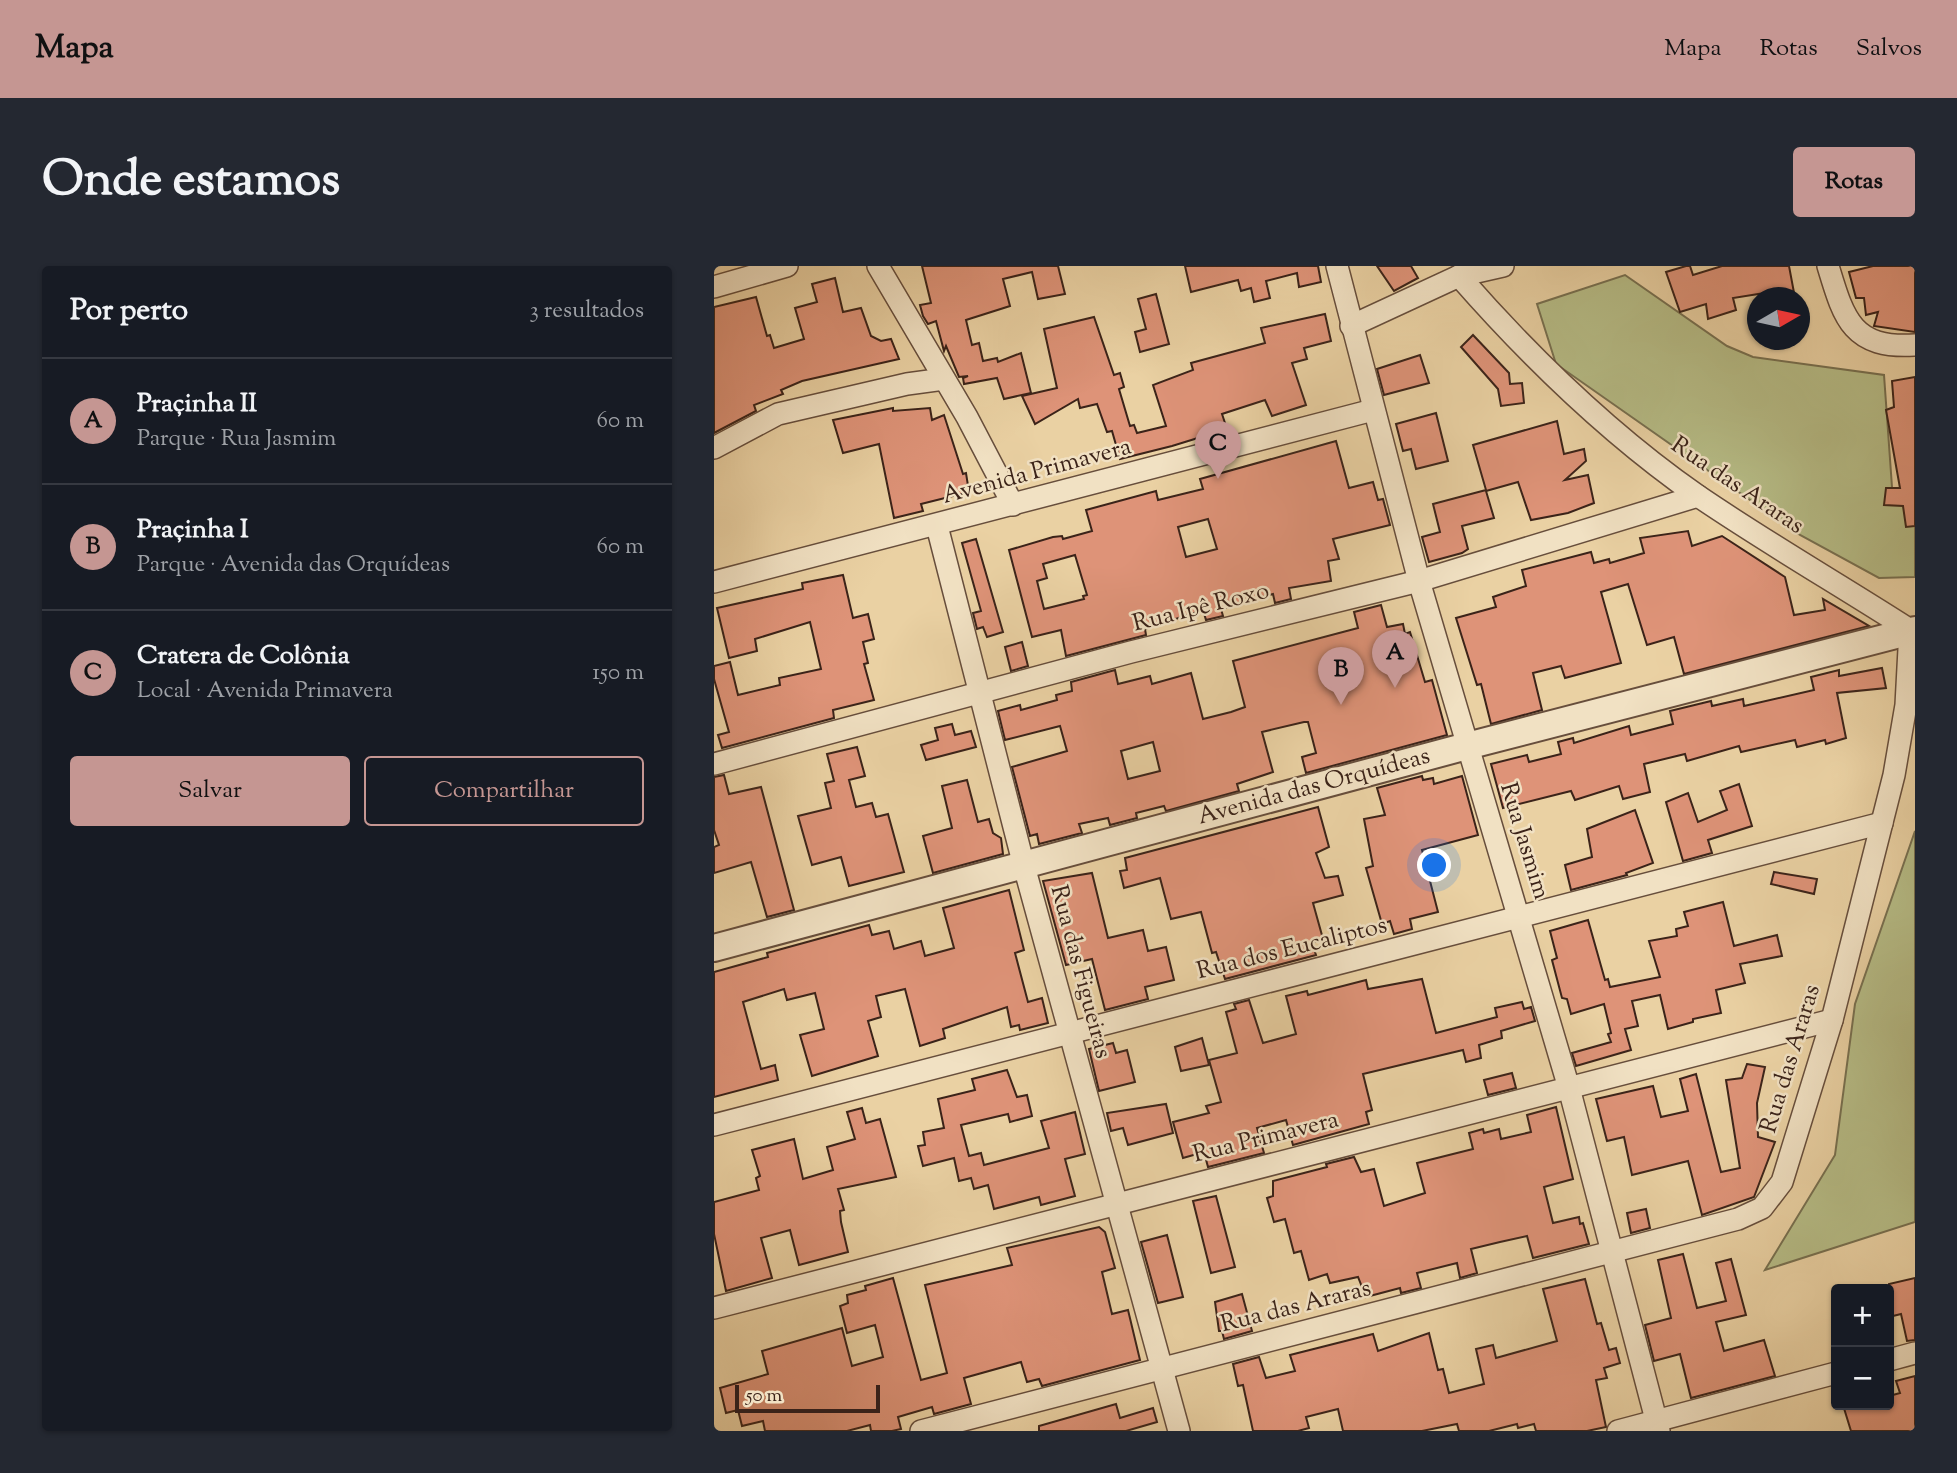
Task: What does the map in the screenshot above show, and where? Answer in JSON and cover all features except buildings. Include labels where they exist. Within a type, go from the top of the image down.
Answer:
[{"type":"street","points":[[714,287],[787,266]]},
{"type":"street","points":[[878,266],[1013,505]]},
{"type":"street","name":"Rua Jasmim","points":[[1337,266],[1419,580],[1569,1088],[1658,1426]]},
{"type":"street","points":[[1351,326],[1459,276],[1503,266]]},
{"type":"street","points":[[1828,266],[1850,324],[1864,338],[1910,345]]},
{"type":"street","name":"Rua das Araras","points":[[921,1431],[1738,1219],[1762,1208],[1782,1182],[1832,1020],[1882,823],[1906,705],[1912,630],[1698,496],[1627,442],[1545,367],[1459,276]]},
{"type":"street","points":[[714,448],[778,414],[907,384],[944,380]]},
{"type":"street","name":"Avenida Primavera","points":[[714,582],[937,526],[1373,410]]},
{"type":"street","name":"Rua Ipê Roxo","points":[[714,764],[1131,652],[1419,580],[1698,496]]},
{"type":"street","name":"Rua das Figueiras","points":[[937,526],[1024,866],[1179,1431]]},
{"type":"street","name":"Avenida das Orquídeas","points":[[714,948],[1912,630]]},
{"type":"street","name":"Rua dos Eucaliptos","points":[[714,1125],[1882,823]]},
{"type":"street","name":"Rua Primavera","points":[[714,1308],[1832,1020]]},
{"type":"street","points":[[1894,1359],[1915,1353]]},
{"type":"street","points":[[1619,1431],[1658,1426],[1831,1374]]},
{"type":"green space","points":[[1625,275],[1727,346],[1753,357],[1884,375],[1893,501],[1915,505],[1915,577],[1879,578],[1800,535],[1556,364],[1537,304]]},
{"type":"green space","points":[[1915,831],[1915,1222],[1765,1270],[1835,1155],[1855,1004]]},
{"type":"place","name":"Cratera de Colônia","points":[[1218,479]]},
{"type":"place","name":"Praçinha II","points":[[1395,688]]},
{"type":"place","name":"Praçinha I","points":[[1341,705]]}]
